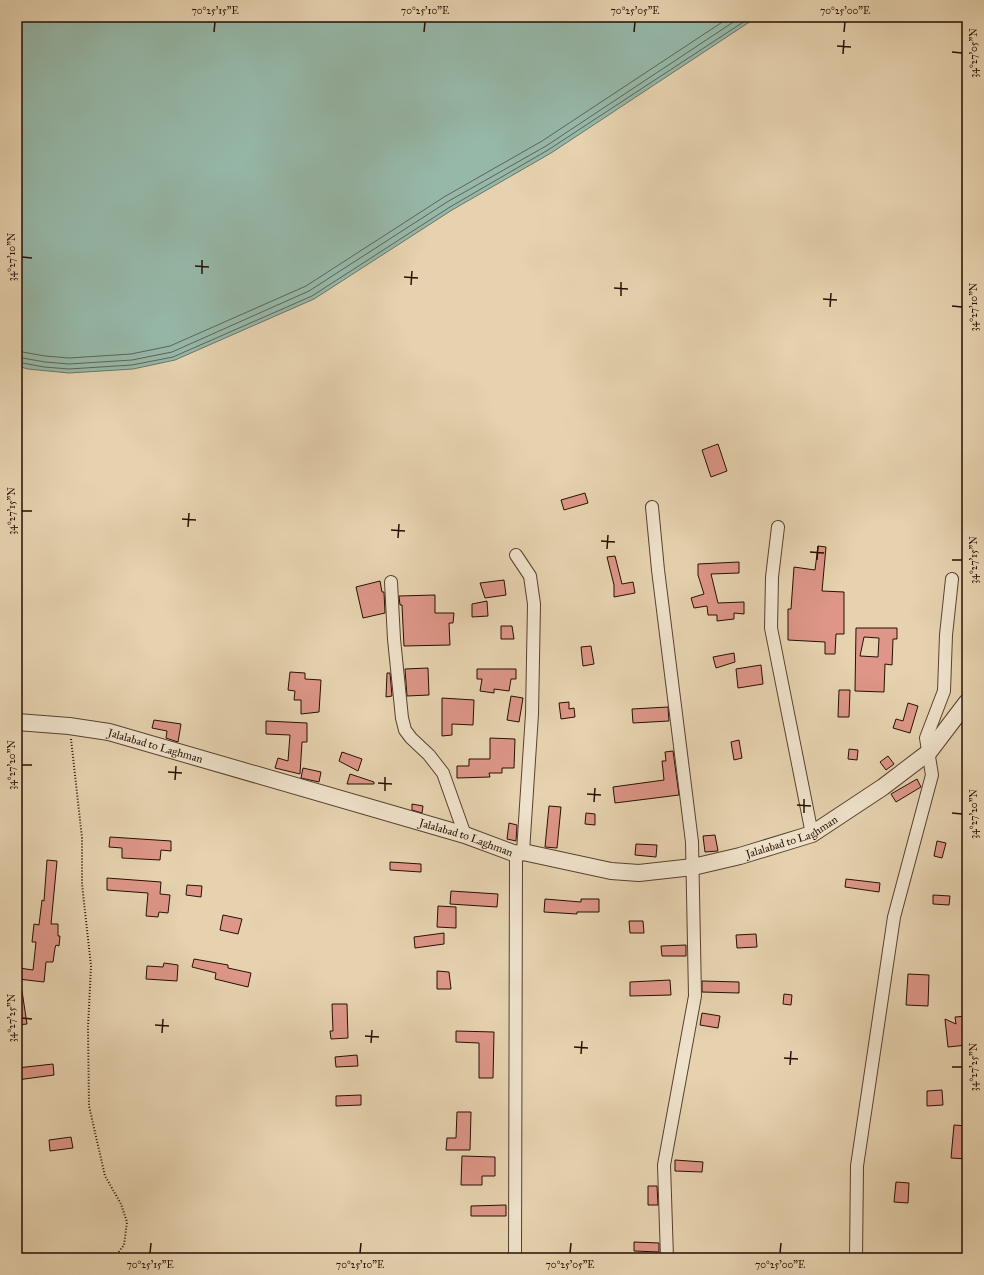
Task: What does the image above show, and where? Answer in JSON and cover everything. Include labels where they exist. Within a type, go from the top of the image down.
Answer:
[{"type":"street","points":[[652,507],[658,570],[692,842],[695,996],[664,1165],[667,1258]]},
{"type":"street","points":[[778,526],[772,577],[771,628],[812,834]]},
{"type":"street","points":[[515,1258],[520,853],[532,714],[534,604],[530,576],[516,555]]},
{"type":"street","points":[[856,1258],[857,1166],[894,917],[932,776],[926,738],[944,691],[952,579]]},
{"type":"street","points":[[392,582],[394,639],[402,718],[405,730],[443,773],[465,835]]},
{"type":"street","name":"Jalalabad to Laghman","points":[[17,722],[69,726],[109,732],[465,835],[520,853],[626,873],[639,873],[692,867],[740,856],[812,834],[883,788],[929,752],[967,702]]},
{"type":"path","points":[[69,726],[78,791],[82,838],[84,899],[91,966],[88,1027],[89,1106],[105,1176],[121,1204],[127,1222],[124,1245],[114,1258]]},
{"type":"water","points":[[17,17],[757,17],[551,153],[452,210],[314,299],[175,360],[133,369],[69,373],[28,369],[17,366]]},
{"type":"building","points":[[718,444],[727,471],[711,477],[702,450]]},
{"type":"building","points":[[585,493],[588,503],[564,510],[561,500]]},
{"type":"building","points":[[818,546],[826,547],[822,591],[844,592],[844,634],[836,634],[835,654],[825,654],[825,642],[788,640],[788,609],[791,609],[794,567],[815,570]]},
{"type":"building","points":[[615,556],[622,584],[633,582],[635,593],[614,597],[614,585],[607,557]]},
{"type":"building","points":[[739,562],[739,573],[711,574],[718,603],[744,602],[744,614],[734,613],[734,619],[717,621],[717,615],[708,615],[707,606],[694,608],[691,598],[704,594],[698,575],[698,564]]},
{"type":"building","points":[[504,580],[506,595],[485,598],[480,583]]},
{"type":"building","points":[[380,581],[382,592],[384,592],[385,613],[363,618],[356,587]]},
{"type":"building","points":[[435,595],[435,613],[454,613],[453,623],[449,623],[450,645],[404,646],[402,605],[400,605],[399,596]]},
{"type":"building","points":[[487,601],[488,616],[472,617],[472,604]]},
{"type":"building","points":[[501,626],[512,626],[514,639],[501,639]]},
{"type":"building","points":[[856,628],[897,628],[897,639],[893,639],[892,665],[885,664],[884,692],[855,691]],"holes":[[[864,637],[879,638],[878,657],[860,656]]]},
{"type":"building","points":[[591,646],[594,664],[583,666],[581,647]]},
{"type":"building","points":[[734,653],[735,662],[716,668],[713,657]]},
{"type":"building","points":[[761,665],[763,684],[738,688],[736,669]]},
{"type":"building","points":[[428,668],[429,695],[407,696],[405,669]]},
{"type":"building","points":[[477,669],[516,669],[516,679],[511,679],[509,691],[494,689],[494,693],[480,691],[482,679],[477,679]]},
{"type":"building","points":[[290,672],[305,673],[305,679],[321,680],[319,712],[301,714],[301,700],[294,700],[295,691],[288,690]]},
{"type":"building","points":[[387,673],[390,673],[392,696],[386,697]]},
{"type":"building","points":[[839,690],[850,690],[849,717],[838,717]]},
{"type":"building","points":[[511,696],[523,698],[519,722],[507,720]]},
{"type":"building","points":[[442,698],[474,700],[473,725],[452,724],[452,735],[442,736]]},
{"type":"building","points":[[569,702],[569,709],[574,708],[575,717],[561,719],[559,703]]},
{"type":"building","points":[[908,703],[918,706],[910,733],[893,728],[896,719],[903,721]]},
{"type":"building","points":[[668,707],[669,721],[633,723],[632,709]]},
{"type":"building","points":[[154,720],[181,724],[178,742],[166,738],[167,731],[152,728]]},
{"type":"building","points":[[266,721],[307,723],[307,742],[302,742],[300,774],[275,768],[278,758],[288,761],[290,735],[266,734]]},
{"type":"building","points":[[490,738],[515,739],[514,768],[502,768],[502,773],[489,773],[490,777],[457,778],[457,766],[469,766],[469,759],[490,759]]},
{"type":"building","points":[[739,740],[742,758],[734,760],[731,742]]},
{"type":"building","points":[[849,749],[858,750],[857,760],[848,759]]},
{"type":"building","points":[[673,751],[679,795],[615,803],[613,787],[664,780],[662,761],[666,761],[665,752]]},
{"type":"building","points":[[342,752],[362,759],[358,771],[339,761]]},
{"type":"building","points":[[888,756],[894,764],[886,770],[880,762]]},
{"type":"building","points":[[303,768],[321,772],[319,782],[301,778]]},
{"type":"building","points":[[350,774],[374,782],[374,784],[347,784]]},
{"type":"building","points":[[917,779],[921,787],[896,802],[891,794]]},
{"type":"building","points":[[412,804],[423,806],[422,813],[412,810]]},
{"type":"building","points":[[549,806],[561,807],[557,848],[545,847]]},
{"type":"building","points":[[586,813],[595,814],[595,825],[585,824]]},
{"type":"building","points":[[509,823],[517,825],[516,841],[507,839]]},
{"type":"building","points":[[715,835],[718,851],[705,852],[703,836]]},
{"type":"building","points":[[110,837],[171,841],[171,851],[161,850],[160,860],[122,858],[122,848],[109,847]]},
{"type":"building","points":[[937,841],[946,843],[942,858],[934,856]]},
{"type":"building","points":[[636,844],[657,845],[656,857],[635,855]]},
{"type":"building","points":[[47,860],[57,861],[51,924],[58,924],[58,936],[60,936],[59,946],[56,945],[53,962],[46,962],[44,982],[18,979],[19,968],[33,970],[36,942],[32,942],[34,924],[39,925],[42,900],[44,901]]},
{"type":"building","points":[[390,862],[421,864],[421,872],[390,870]]},
{"type":"building","points":[[107,878],[161,882],[160,894],[170,895],[168,913],[159,912],[158,917],[146,916],[148,893],[107,890]]},
{"type":"building","points":[[846,879],[880,883],[879,892],[845,887]]},
{"type":"building","points":[[187,885],[202,886],[201,897],[186,895]]},
{"type":"building","points":[[451,891],[498,894],[497,907],[450,904]]},
{"type":"building","points":[[933,895],[950,896],[949,905],[933,904]]},
{"type":"building","points":[[545,899],[581,902],[581,899],[599,899],[599,912],[577,912],[577,914],[544,912]]},
{"type":"building","points":[[438,906],[456,907],[456,928],[437,927]]},
{"type":"building","points":[[223,915],[242,919],[238,934],[220,930]]},
{"type":"building","points":[[629,921],[643,921],[644,933],[630,933]]},
{"type":"building","points":[[444,933],[444,944],[415,948],[414,937]]},
{"type":"building","points":[[756,934],[757,947],[737,948],[736,935]]},
{"type":"building","points":[[686,945],[686,956],[662,956],[661,946]]},
{"type":"building","points":[[194,959],[228,965],[228,968],[251,973],[248,987],[215,979],[216,973],[192,967]]},
{"type":"building","points":[[164,963],[178,965],[177,981],[146,979],[147,966],[163,967]]},
{"type":"building","points":[[437,971],[449,972],[451,989],[437,989]]},
{"type":"building","points":[[908,974],[929,975],[928,1006],[906,1005]]},
{"type":"building","points":[[670,980],[671,995],[630,996],[630,982]]},
{"type":"building","points":[[702,981],[739,982],[739,993],[702,992]]},
{"type":"building","points":[[22,991],[27,1024],[17,1025],[17,992]]},
{"type":"building","points":[[784,994],[792,995],[791,1005],[783,1004]]},
{"type":"building","points":[[332,1004],[347,1004],[348,1038],[331,1039],[330,1031],[333,1031]]},
{"type":"building","points":[[702,1013],[720,1016],[718,1028],[700,1025]]},
{"type":"building","points":[[967,1016],[967,1045],[948,1047],[945,1019],[956,1024],[955,1017]]},
{"type":"building","points":[[456,1031],[494,1032],[493,1078],[479,1078],[479,1043],[456,1042]]},
{"type":"building","points":[[357,1055],[358,1066],[336,1067],[335,1057]]},
{"type":"building","points":[[53,1064],[54,1075],[17,1080],[17,1068]]},
{"type":"building","points":[[942,1090],[943,1105],[927,1106],[927,1091]]},
{"type":"building","points":[[361,1095],[361,1105],[336,1106],[336,1096]]},
{"type":"building","points":[[457,1112],[471,1112],[470,1150],[446,1150],[447,1138],[456,1138]]},
{"type":"building","points":[[954,1125],[967,1126],[967,1159],[951,1158]]},
{"type":"building","points":[[71,1137],[73,1148],[50,1151],[49,1140]]},
{"type":"building","points":[[462,1156],[495,1157],[495,1176],[482,1176],[482,1185],[461,1185]]},
{"type":"building","points":[[675,1160],[703,1162],[702,1172],[675,1171]]},
{"type":"building","points":[[896,1182],[909,1183],[908,1203],[894,1202]]},
{"type":"building","points":[[648,1186],[657,1186],[658,1205],[648,1205]]},
{"type":"building","points":[[506,1205],[506,1216],[471,1216],[471,1206]]},
{"type":"building","points":[[634,1242],[659,1243],[659,1252],[634,1251]]}]
